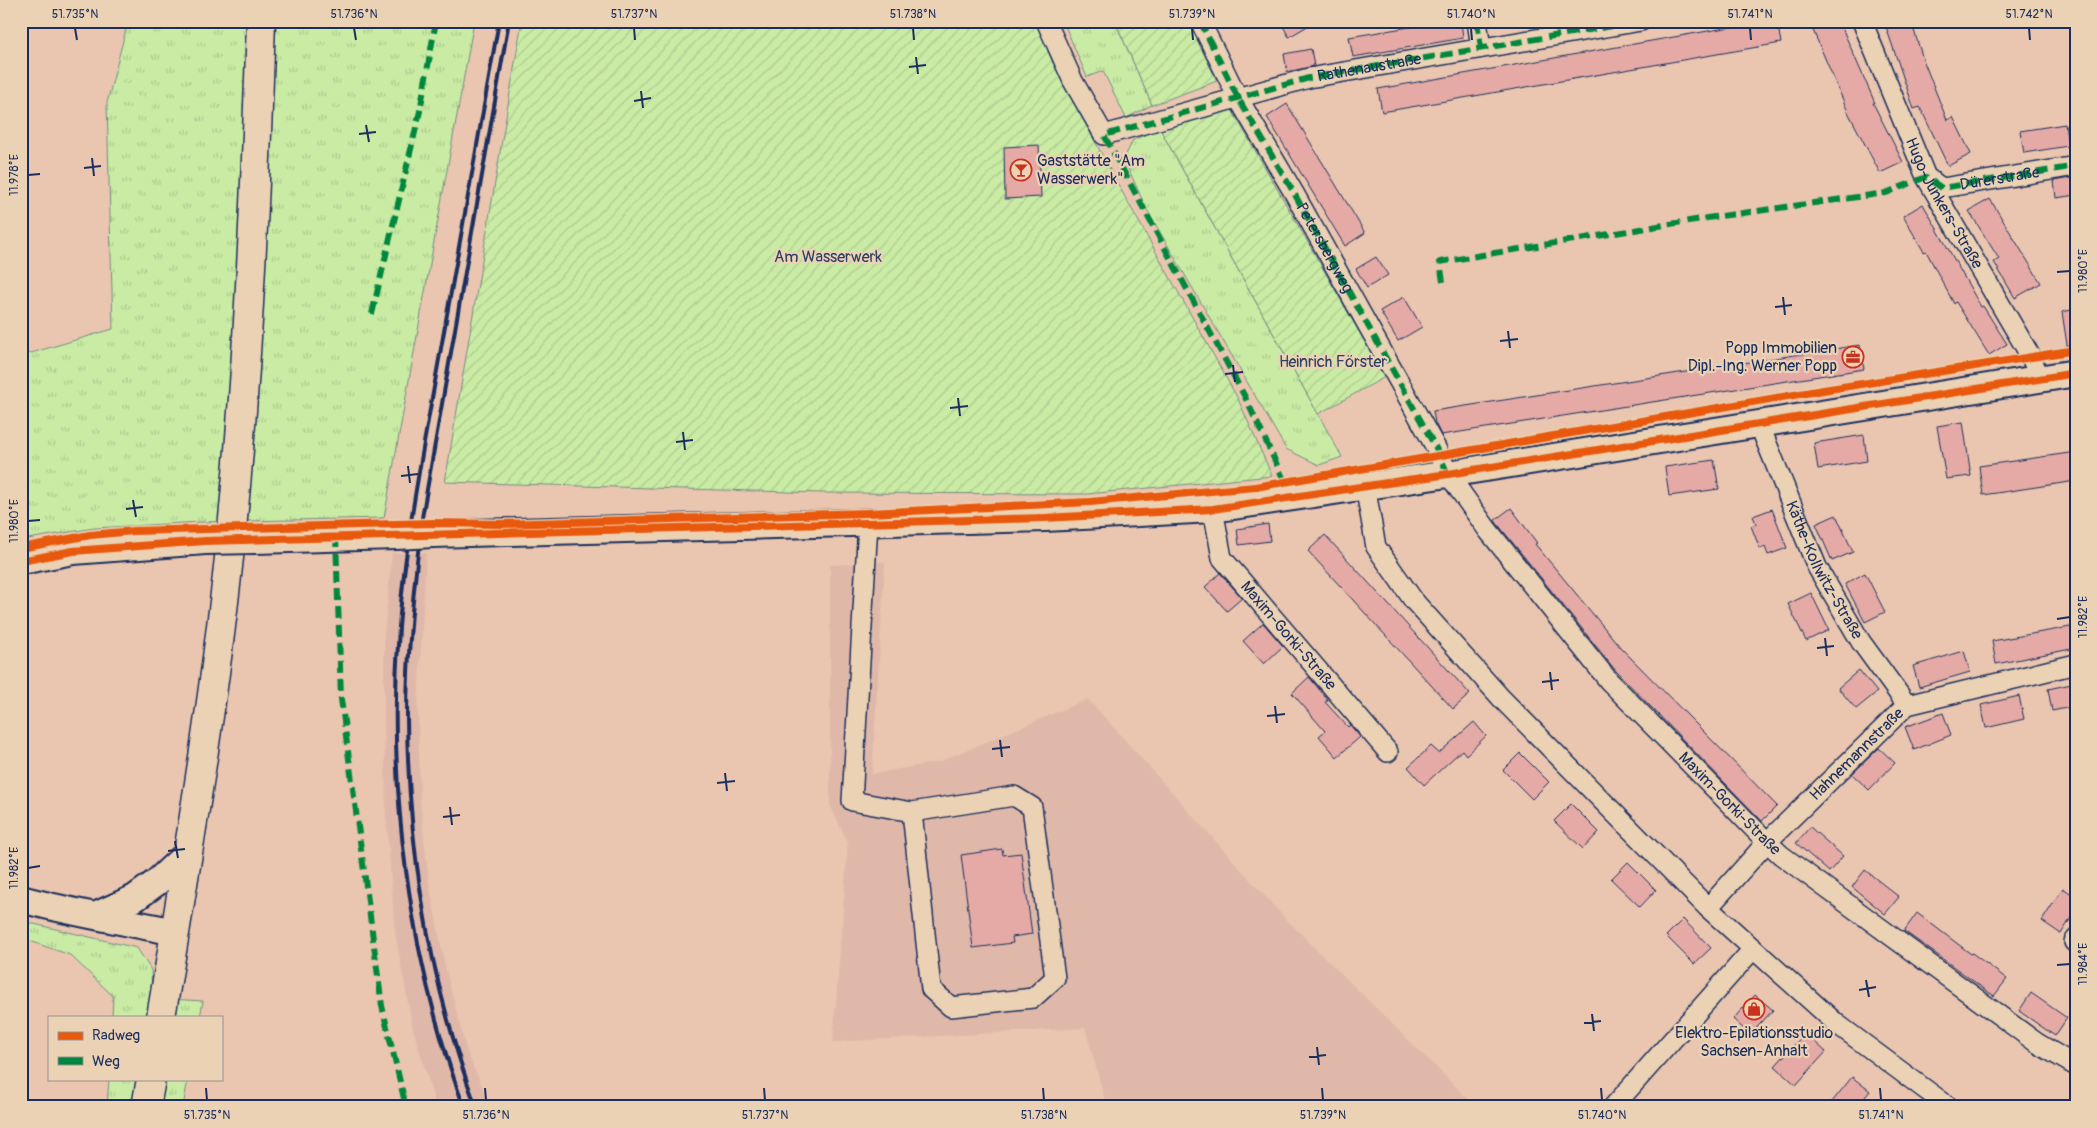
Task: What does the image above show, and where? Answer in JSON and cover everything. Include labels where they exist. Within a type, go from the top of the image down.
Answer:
[{"type":"main road","points":[[161,1016],[213,686],[237,476],[253,266],[261,21]]},
{"type":"main road","points":[[146,1107],[151,1080]]},
{"type":"street","name":"Rathenaustraße","points":[[1046,21],[1073,81],[1104,135],[1309,78],[1641,21]]},
{"type":"street","name":"Petersbergweg","points":[[1200,21],[1238,98],[1313,226],[1436,448],[1448,474]]},
{"type":"street","points":[[1477,21],[1481,48]]},
{"type":"street","name":"Hugo-Junkers-Straße","points":[[1862,21],[1926,176],[2031,357],[2040,379]]},
{"type":"street","name":"Dürerstraße","points":[[1926,176],[1942,188],[2076,166]]},
{"type":"street","points":[[21,561],[73,551],[205,541],[1045,518],[1213,509],[1448,474],[2076,373]]},
{"type":"street","name":"Käthe-Kollwitz-Straße","points":[[1759,424],[1817,567],[1861,642],[1908,705]]},
{"type":"street","name":"Maxim-Gorki-Straße","points":[[1448,474],[1488,529],[1609,681],[1767,842],[1781,855],[2037,1043],[2076,1066]]},
{"type":"street","points":[[1365,486],[1376,547],[1414,601],[1502,699],[1708,908],[1837,1024],[1949,1107]]},
{"type":"street","name":"Maxim-Gorki-Straße","points":[[1213,509],[1222,558],[1388,752]]},
{"type":"street","points":[[868,523],[852,801],[912,812],[1014,796],[1032,807],[1055,978],[1033,998],[951,1007],[932,989],[912,812]]},
{"type":"street","name":"Hahnemannstraße","points":[[1708,908],[1767,842],[1908,705],[2076,664]]},
{"type":"street","points":[[97,915],[136,898],[157,882],[187,854]]},
{"type":"street","points":[[21,900],[66,912],[97,915],[175,932]]},
{"type":"street","points":[[1612,1107],[1753,949]]},
{"type":"shaded area","points":[[392,553],[426,553],[418,705],[420,800],[429,883],[446,971],[467,1052],[491,1107],[436,1107],[413,1029],[395,933],[386,814],[384,718],[384,635]]},
{"type":"shaded area","points":[[885,562],[872,774],[938,762],[1088,699],[1282,915],[1476,1107],[1107,1107],[1085,1028],[833,1042],[848,843],[830,805],[830,565]]},
{"type":"green space","points":[[128,21],[474,21],[384,518],[199,522],[94,528],[21,540],[21,356],[113,329],[107,103]]},
{"type":"green space","name":"Am Wasserwerk","points":[[522,21],[1036,21],[1053,63],[1120,188],[1238,399],[1272,476],[1087,494],[822,493],[445,482]]},
{"type":"green space","points":[[1063,21],[1115,21],[1152,105],[1126,118],[1103,71],[1087,77]]},
{"type":"green space","points":[[1115,21],[1188,21],[1217,81],[1152,105]]},
{"type":"green space","name":"Heinrich Förster","points":[[1232,110],[1385,377],[1318,414],[1160,129]]},
{"type":"green space","points":[[1160,129],[1342,457],[1319,465],[1286,449],[1146,208],[1124,159],[1133,140]]},
{"type":"green space","points":[[21,921],[137,948],[151,970],[152,998],[203,1001],[200,1016],[112,1016],[113,996],[70,955],[21,938]]},
{"type":"green space","points":[[109,1080],[188,1080],[183,1107],[107,1107]]},
{"type":"building","points":[[1280,21],[1316,21],[1289,37]]},
{"type":"building","points":[[1446,21],[1461,21],[1463,38],[1353,57],[1349,37]]},
{"type":"building","points":[[1765,21],[1777,21],[1781,43],[1382,112],[1378,89]]},
{"type":"building","points":[[1827,21],[1839,21],[1875,103],[1873,103],[1903,162],[1880,173],[1849,114],[1812,28]]},
{"type":"building","points":[[1884,21],[1911,21],[1924,62],[1947,120],[1953,117],[1971,154],[1948,166],[1920,107],[1914,109]]},
{"type":"building","points":[[1311,49],[1314,66],[1287,72],[1284,54]]},
{"type":"building","points":[[1287,104],[1365,233],[1345,246],[1267,117]]},
{"type":"building","points":[[2065,124],[2068,146],[2024,153],[2020,131]]},
{"type":"building","points":[[1039,145],[1041,197],[1005,199],[1004,147]]},
{"type":"building","points":[[2076,177],[2076,195],[2056,198],[2054,181]]},
{"type":"building","points":[[1990,199],[2041,283],[2015,298],[1994,262],[1999,259],[1969,211]]},
{"type":"building","points":[[1923,204],[1981,307],[1983,306],[2007,344],[1989,355],[1956,302],[1954,304],[1926,251],[1924,252],[1903,216]]},
{"type":"building","points":[[1376,257],[1388,275],[1367,288],[1356,269]]},
{"type":"building","points":[[1404,297],[1422,327],[1398,341],[1380,311]]},
{"type":"building","points":[[2076,309],[2076,350],[2068,351],[2062,312]]},
{"type":"building","points":[[1860,345],[1864,369],[1441,435],[1435,423],[1433,411]]},
{"type":"building","points":[[1963,422],[1971,476],[1946,479],[1937,426]]},
{"type":"building","points":[[1864,435],[1867,461],[1818,469],[1814,443]]},
{"type":"building","points":[[2076,452],[2076,481],[1983,495],[1979,466]]},
{"type":"building","points":[[1714,460],[1719,489],[1669,496],[1665,467]]},
{"type":"building","points":[[1511,508],[1537,543],[1535,544],[1621,648],[1777,806],[1762,821],[1616,671],[1496,522],[1495,520]]},
{"type":"building","points":[[1772,509],[1787,548],[1768,555],[1765,547],[1760,549],[1751,526],[1756,524],[1753,516]]},
{"type":"building","points":[[1836,515],[1853,552],[1832,561],[1816,524]]},
{"type":"building","points":[[1268,524],[1270,541],[1239,545],[1237,529]]},
{"type":"building","points":[[1325,535],[1470,694],[1453,709],[1308,551]]},
{"type":"building","points":[[1220,573],[1242,598],[1227,611],[1205,587]]},
{"type":"building","points":[[1865,573],[1885,612],[1865,622],[1845,584]]},
{"type":"building","points":[[1811,593],[1829,630],[1806,641],[1788,604]]},
{"type":"building","points":[[1263,623],[1283,646],[1264,664],[1243,641]]},
{"type":"building","points":[[2076,626],[2076,648],[1996,664],[1992,641]]},
{"type":"building","points":[[1964,651],[1970,672],[1919,687],[1913,666]]},
{"type":"building","points":[[1859,670],[1877,692],[1856,709],[1838,688]]},
{"type":"building","points":[[1309,677],[1328,700],[1325,702],[1360,737],[1337,757],[1319,736],[1325,731],[1292,693]]},
{"type":"building","points":[[2076,683],[2076,706],[2052,711],[2048,689]]},
{"type":"building","points":[[2019,696],[2024,719],[1986,728],[1981,705]]},
{"type":"building","points":[[1943,713],[1951,735],[1914,750],[1905,727]]},
{"type":"building","points":[[1474,722],[1486,736],[1466,755],[1462,750],[1424,785],[1408,767],[1431,746],[1439,753]]},
{"type":"building","points":[[1879,748],[1895,763],[1869,790],[1852,774]]},
{"type":"building","points":[[1520,753],[1549,782],[1532,799],[1503,770]]},
{"type":"building","points":[[1571,804],[1599,832],[1583,849],[1554,821]]},
{"type":"building","points":[[1810,827],[1843,856],[1829,872],[1796,843]]},
{"type":"building","points":[[1002,849],[1003,855],[1021,853],[1032,934],[1012,937],[1013,943],[973,948],[961,855]]},
{"type":"building","points":[[1628,862],[1656,890],[1640,907],[1611,879]]},
{"type":"building","points":[[1865,870],[1899,897],[1885,914],[1852,887]]},
{"type":"building","points":[[2063,888],[2076,897],[2076,910],[2061,934],[2042,921]]},
{"type":"building","points":[[1917,913],[2007,979],[1994,996],[1904,931]]},
{"type":"building","points":[[1683,919],[1711,948],[1694,964],[1666,936]]},
{"type":"building","points":[[2031,993],[2067,1018],[2055,1036],[2019,1011]]},
{"type":"building","points":[[1755,995],[1773,1010],[1750,1035],[1733,1019]]},
{"type":"building","points":[[1805,1033],[1826,1052],[1796,1085],[1775,1066]]},
{"type":"building","points":[[1852,1077],[1870,1091],[1857,1107],[1828,1107]]},
{"type":"railway","points":[[464,1107],[445,1050],[429,991],[406,871],[396,749],[396,688],[399,627],[406,554],[423,446],[499,21]]},
{"type":"railway","points":[[476,1107],[446,1012],[434,964],[425,915],[417,866],[408,768],[407,693],[416,568],[422,518],[509,21]]},
{"type":"marked path","points":[[372,314],[420,111],[436,21]]},
{"type":"marked path","points":[[1200,21],[1238,98],[1294,193],[1436,448],[1448,474]]},
{"type":"marked path","points":[[1477,21],[1481,48]]},
{"type":"marked path","points":[[1285,482],[1245,397],[1104,135],[1309,78],[1641,21]]},
{"type":"marked path","points":[[1443,282],[1440,262],[1707,218],[1886,193],[1926,177],[1942,188],[2076,166]]},
{"type":"marked path","points":[[336,535],[341,699],[382,1006],[406,1107]]},
{"type":"cycle path","points":[[21,548],[90,535],[134,531],[433,523],[499,524],[869,513],[1090,502],[1255,487],[1817,391],[2076,350]]},
{"type":"cycle path","points":[[21,561],[73,551],[205,541],[1045,518],[1213,509],[1448,474],[2076,373]]},
{"type":"place","name":"Gaststätte \"Am Wasserwerk\"","points":[[1021,170]]},
{"type":"place","name":"Popp Immobilien Dipl.-Ing. Werner Popp","points":[[1853,357]]},
{"type":"place","name":"Elektro-Epilationsstudio Sachsen-Anhalt","points":[[1754,1009]]}]
